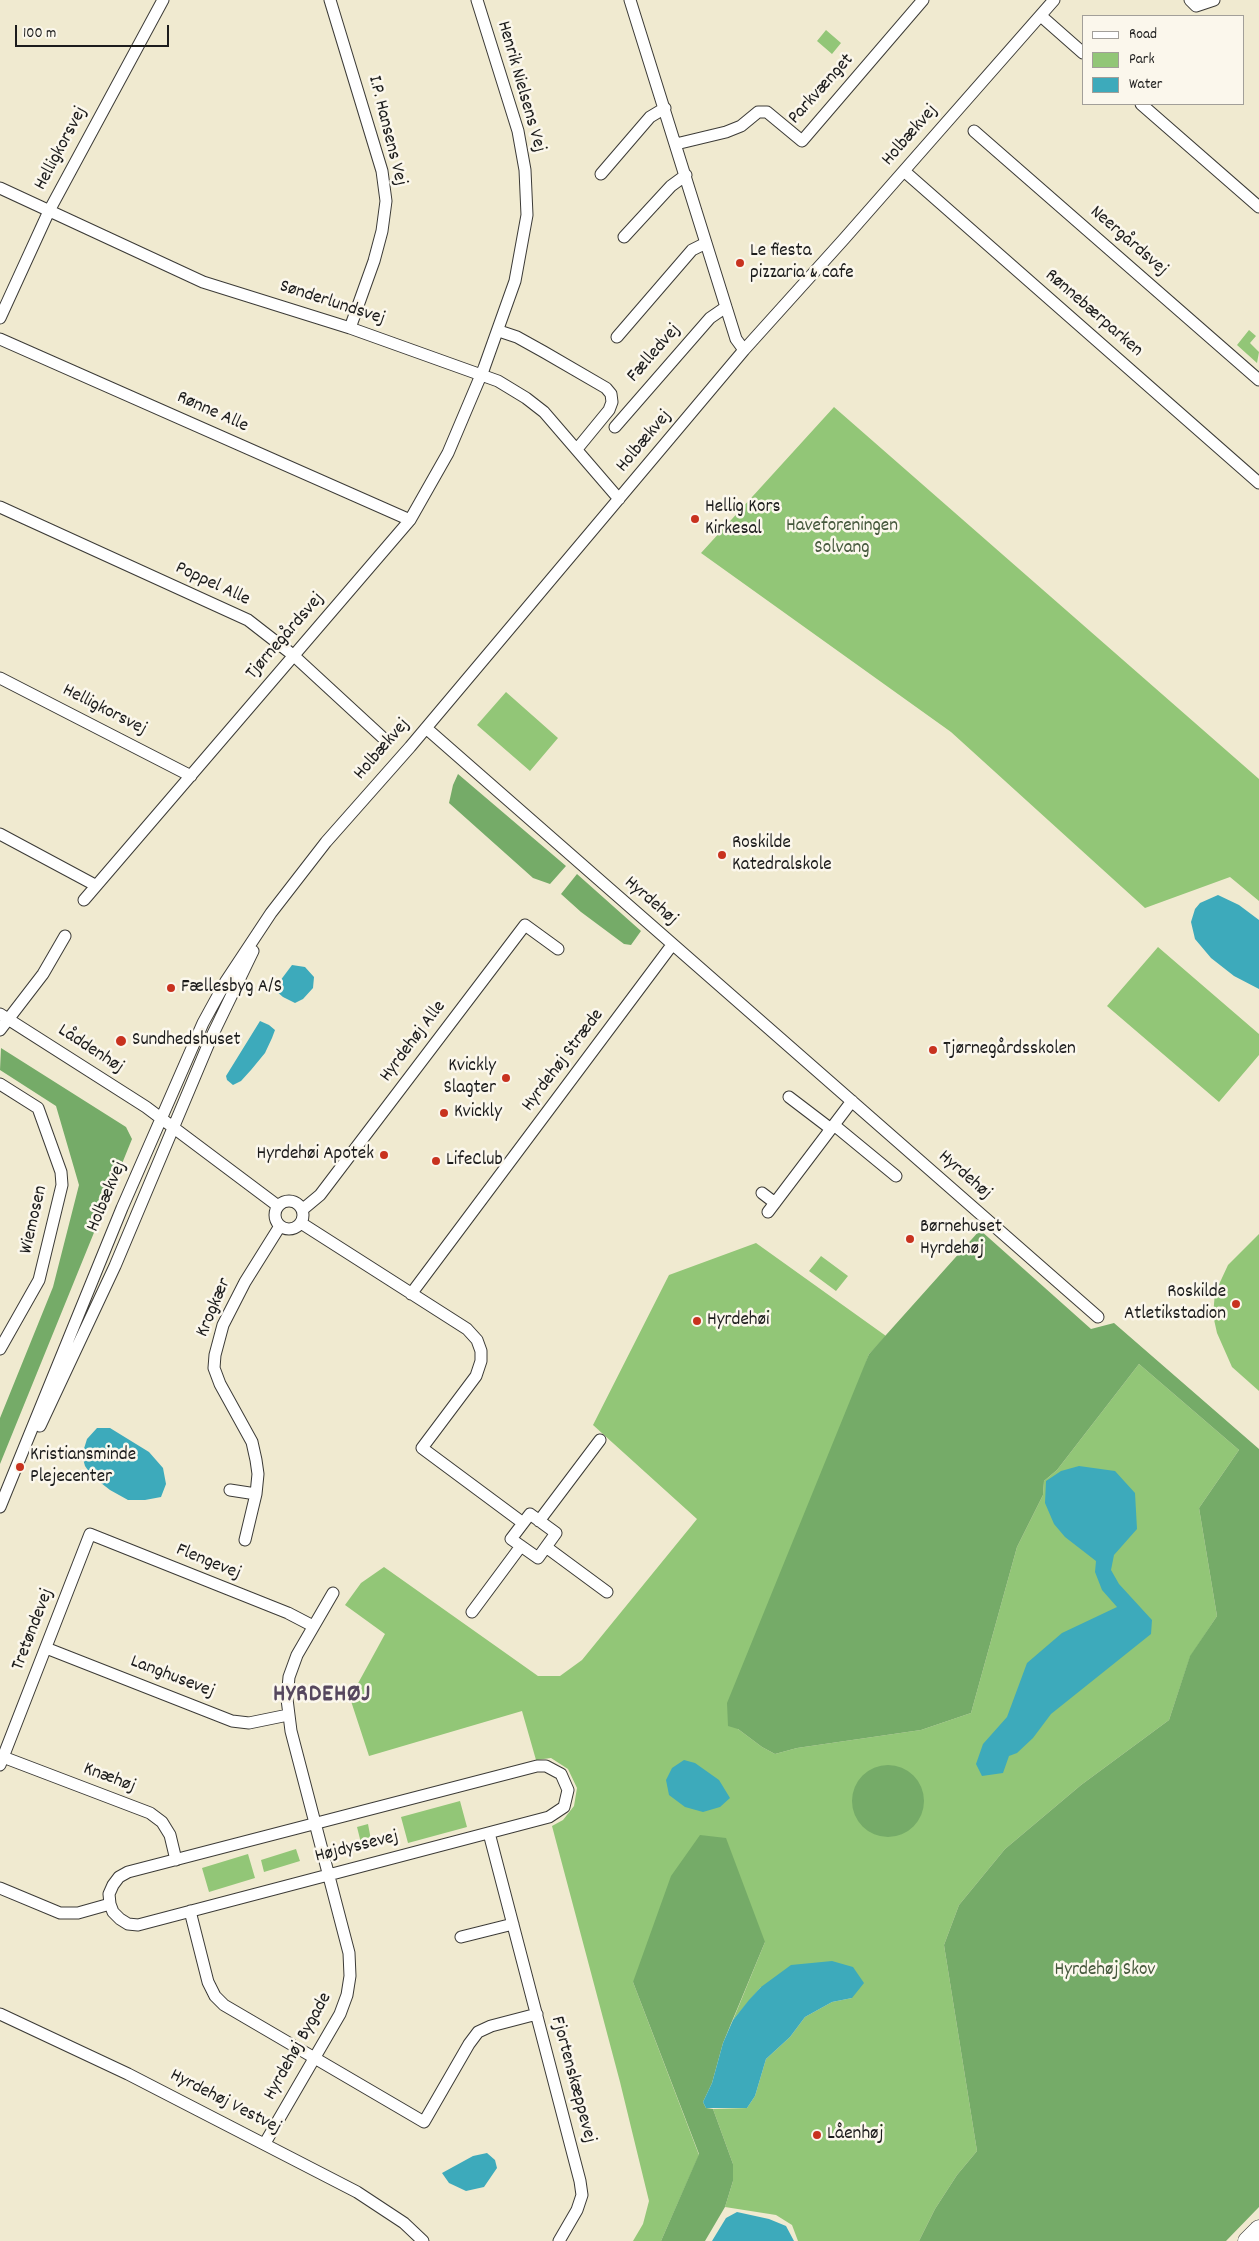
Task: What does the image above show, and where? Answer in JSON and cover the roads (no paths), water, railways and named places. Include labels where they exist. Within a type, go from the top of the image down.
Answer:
[{"type":"highway","points":[[1248,2241],[1259,2229]]},
{"type":"street","name":"Helligkorsvej","points":[[0,318],[48,211],[163,0]]},
{"type":"street","name":"I.P. Hansens Vej","points":[[330,0],[382,172],[386,201],[382,231],[374,263],[350,328]]},
{"type":"street","name":"Henrik Nielsens Vej","points":[[477,0],[518,131],[525,170],[527,216],[515,282],[482,374]]},
{"type":"street","points":[[630,0],[736,340],[744,350]]},
{"type":"street","name":"Parkvænget","points":[[676,144],[726,132],[740,126],[758,112],[767,112],[802,142],[923,0]]},
{"type":"street","name":"Holbækvej","points":[[0,1507],[160,1118],[205,1019],[226,981],[271,913],[326,842],[426,728],[744,350],[1054,0]]},
{"type":"street","points":[[1190,0],[1196,6],[1214,0]]},
{"type":"street","points":[[1040,16],[1082,52]]},
{"type":"street","points":[[1142,105],[1259,207]]},
{"type":"street","points":[[602,174],[650,117],[665,108]]},
{"type":"street","name":"Neergårdsvej","points":[[974,131],[1259,380]]},
{"type":"street","name":"Rønnebærparken","points":[[904,171],[1257,478]]},
{"type":"street","points":[[624,237],[671,186],[686,175]]},
{"type":"street","name":"Sønderlundsvej","points":[[0,188],[203,282],[350,328],[498,380],[544,412],[578,449],[619,499]]},
{"type":"street","points":[[617,336],[692,250],[706,243]]},
{"type":"street","name":"Fælledvej","points":[[615,428],[710,318],[726,307]]},
{"type":"street","points":[[499,331],[517,337],[544,352],[606,388],[611,394],[612,402],[609,410],[578,449]]},
{"type":"street","name":"Rønne Alle","points":[[0,339],[410,520]]},
{"type":"street","name":"Tjørnegårdsvej","points":[[84,900],[410,520],[448,452],[482,374]]},
{"type":"street","name":"Poppel Alle","points":[[0,507],[248,620],[293,655],[382,737]]},
{"type":"street","name":"Helligkorsvej","points":[[0,678],[191,776]]},
{"type":"street","name":"Hyrdehøj","points":[[426,728],[1098,1317]]},
{"type":"street","points":[[0,834],[96,885]]},
{"type":"street","name":"Holbækvej","points":[[0,1507],[115,1266],[211,1038],[271,913]]},
{"type":"street","name":"Hyrdehøj Alle","points":[[302,1210],[320,1194],[525,925],[558,949]]},
{"type":"street","points":[[0,1030],[4,1016],[43,974],[65,936]]},
{"type":"street","name":"Hyrdehøj Stræde","points":[[411,1294],[672,945]]},
{"type":"street","name":"Låddenhøj","points":[[4,1016],[173,1127]]},
{"type":"street","name":"Wiemosen","points":[[0,1084],[38,1108],[61,1172],[62,1185],[39,1280],[0,1349]]},
{"type":"street","points":[[789,1097],[896,1176]]},
{"type":"street","points":[[768,1212],[852,1101]]},
{"type":"street","points":[[173,1127],[278,1206]]},
{"type":"street","points":[[762,1193],[776,1203]]},
{"type":"street","points":[[291,1201],[300,1206],[302,1210],[303,1219],[298,1227],[289,1229],[280,1226],[275,1217],[278,1206],[282,1203],[291,1201]]},
{"type":"street","points":[[301,1223],[466,1329],[477,1340],[481,1351],[481,1361],[476,1376],[422,1448],[522,1523]]},
{"type":"street","name":"Krogkær","points":[[245,1540],[256,1494],[258,1474],[252,1442],[220,1384],[214,1368],[215,1355],[223,1325],[244,1282],[280,1226]]},
{"type":"street","points":[[539,1521],[600,1440]]},
{"type":"street","points":[[230,1490],[256,1494]]},
{"type":"street","points":[[530,1514],[556,1533],[538,1558],[511,1538],[522,1523],[530,1514]]},
{"type":"street","name":"Flengevej","points":[[90,1534],[288,1613],[313,1626]]},
{"type":"street","name":"Tretøndevej","points":[[2,1761],[90,1534]]},
{"type":"street","points":[[472,1612],[521,1546]]},
{"type":"street","points":[[546,1547],[607,1592]]},
{"type":"street","name":"Hyrdehøj Bygade","points":[[266,2143],[340,2014],[347,1995],[350,1976],[349,1953],[288,1715],[287,1699],[289,1677],[297,1655],[333,1592]]},
{"type":"street","name":"Langhusevej","points":[[46,1648],[232,1721],[249,1723],[288,1715]]},
{"type":"street","name":"Knæhøj","points":[[2,1761],[150,1813],[162,1822],[170,1835],[176,1860]]},
{"type":"street","name":"Højdyssevej","points":[[537,1766],[554,1769],[561,1774],[568,1790],[564,1807],[557,1813],[489,1833],[138,1925],[128,1924],[120,1920],[110,1904],[109,1894],[113,1885],[119,1877],[128,1872],[315,1824],[537,1766]]},
{"type":"street","name":"Fjortenskæppevej","points":[[489,1833],[580,2181],[582,2195],[577,2210],[559,2241]]},
{"type":"street","points":[[0,1888],[60,1913],[78,1913],[110,1904]]},
{"type":"street","points":[[190,1911],[208,1982],[215,1996],[224,2005],[424,2122],[469,2044],[478,2032],[491,2026],[537,2014]]},
{"type":"street","points":[[461,1937],[513,1924]]},
{"type":"street","name":"Hyrdehøj Vestvej","points":[[0,2014],[128,2074],[266,2143],[368,2198],[404,2223],[423,2241]]},
{"type":"water","points":[[1218,895],[1239,905],[1259,920],[1259,989],[1234,976],[1211,958],[1195,939],[1191,922],[1195,909],[1200,903]]},
{"type":"water","points":[[292,965],[305,967],[314,977],[313,988],[303,999],[295,1003],[276,991],[280,981]]},
{"type":"water","points":[[260,1021],[275,1030],[272,1038],[265,1053],[251,1070],[241,1081],[233,1085],[227,1080],[226,1076]]},
{"type":"water","points":[[97,1428],[110,1428],[149,1452],[163,1468],[166,1484],[161,1497],[145,1500],[128,1500],[110,1490],[92,1476],[85,1466],[82,1455],[87,1439]]},
{"type":"water","points":[[1079,1466],[1115,1471],[1135,1493],[1137,1529],[1114,1555],[1111,1570],[1119,1584],[1152,1620],[1151,1634],[1051,1714],[1033,1738],[1017,1753],[1009,1756],[1003,1773],[982,1776],[976,1764],[983,1744],[1007,1717],[1027,1663],[1062,1633],[1117,1607],[1102,1590],[1095,1572],[1096,1561],[1065,1537],[1054,1524],[1045,1503],[1046,1481],[1061,1471]]},
{"type":"water","points":[[684,1760],[695,1763],[719,1780],[730,1798],[720,1807],[703,1812],[685,1807],[669,1795],[666,1780],[672,1768]]},
{"type":"water","points":[[832,1961],[853,1967],[864,1983],[852,1998],[832,2002],[805,2017],[790,2037],[766,2059],[755,2096],[747,2108],[706,2108],[703,2102],[712,2083],[723,2043],[733,2020],[749,2000],[761,1987],[791,1965]]},
{"type":"water","points":[[487,2153],[495,2160],[497,2168],[484,2187],[466,2191],[449,2183],[442,2173],[473,2156]]},
{"type":"water","points":[[737,2212],[769,2219],[786,2226],[794,2241],[712,2241],[726,2218]]},
{"type":"place","name":"Le fiesta pizzaria & cafe","points":[[740,263]]},
{"type":"place","name":"Hellig Kors Kirkesal","points":[[695,519]]},
{"type":"place","name":"Roskilde Katedralskole","points":[[722,855]]},
{"type":"place","name":"Fællesbyg A/S","points":[[171,988]]},
{"type":"place","name":"Sundhedshuset","points":[[121,1041]]},
{"type":"place","name":"Tjørnegårdsskolen","points":[[933,1050]]},
{"type":"place","name":"Kvickly Slagter","points":[[506,1078]]},
{"type":"place","name":"Kvickly","points":[[444,1113]]},
{"type":"place","name":"Hyrdehøi Apotek","points":[[384,1155]]},
{"type":"place","name":"LifeClub","points":[[436,1161]]},
{"type":"place","name":"Børnehuset Hyrdehøj","points":[[910,1239]]},
{"type":"place","name":"Roskilde Atletikstadion","points":[[1236,1304]]},
{"type":"place","name":"Hyrdehøi","points":[[697,1321]]},
{"type":"place","name":"Kristiansminde Plejecenter","points":[[20,1467]]},
{"type":"place","name":"Låenhøj","points":[[817,2135]]},
{"type":"district","name":"HYRDEHØJ","points":[[322,1697]]},
{"type":"park label","name":"Haveforeningen Solvang","points":[[842,538]]},
{"type":"park label","name":"Hyrdehøj Skov","points":[[1105,1971]]}]
